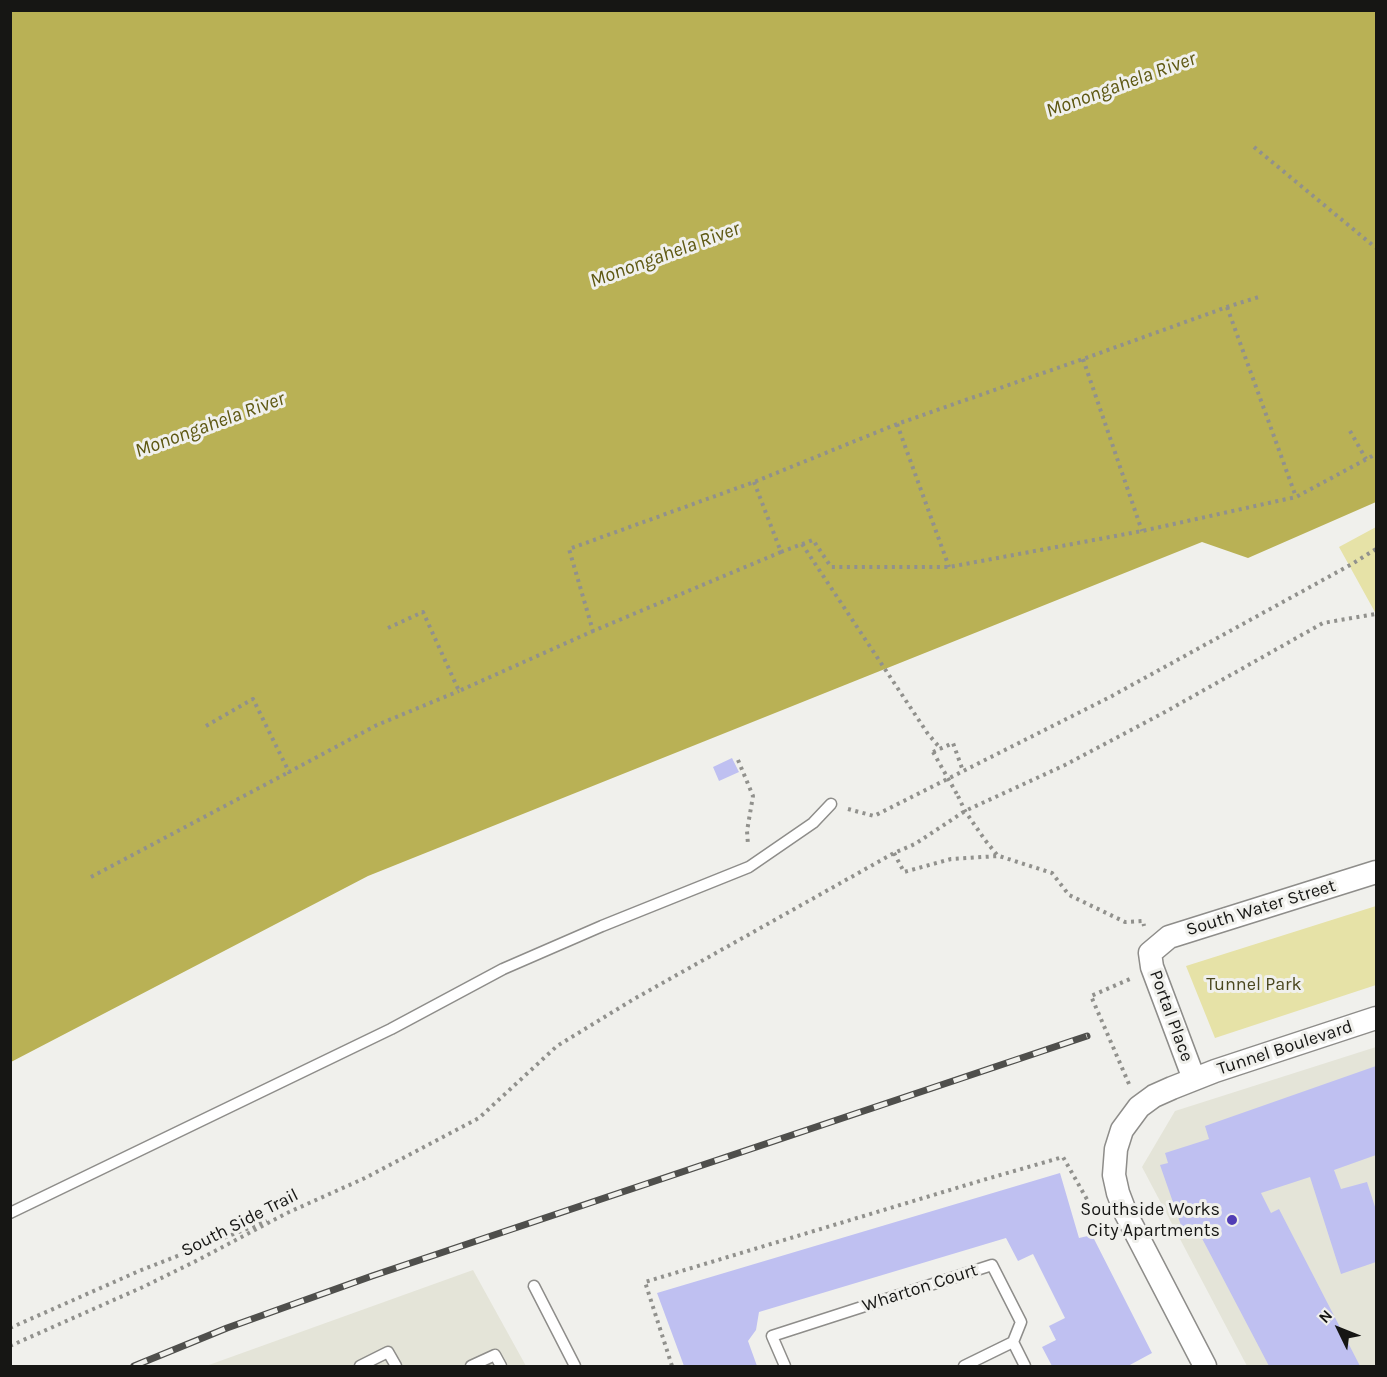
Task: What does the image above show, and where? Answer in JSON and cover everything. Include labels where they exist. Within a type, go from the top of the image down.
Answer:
[{"type":"street","name":"South Water Street","points":[[1150,953],[1169,937],[1377,872]]},
{"type":"street","name":"Portal Place","points":[[1150,953],[1152,967],[1194,1079]]},
{"type":"street","name":"Tunnel Boulevard","points":[[1204,1366],[1126,1214],[1118,1193],[1114,1175],[1116,1149],[1122,1130],[1139,1107],[1154,1096],[1215,1071],[1377,1018]]},
{"type":"lane","points":[[10,1213],[391,1029],[503,969],[602,926],[749,867],[813,823],[831,804]]},
{"type":"lane","name":"Wharton Court","points":[[785,1366],[772,1336],[992,1265],[1020,1322],[1013,1342]]},
{"type":"lane","points":[[534,1286],[575,1366]]},
{"type":"lane","points":[[964,1366],[1013,1342],[1025,1366]]},
{"type":"lane","points":[[360,1366],[388,1352],[396,1366]]},
{"type":"lane","points":[[471,1366],[495,1355],[501,1366]]},
{"type":"path","points":[[1254,147],[1377,248]]},
{"type":"path","points":[[593,631],[569,549],[754,482],[897,424],[1262,296]]},
{"type":"path","points":[[1227,307],[1296,497]]},
{"type":"path","points":[[1083,360],[1142,531]]},
{"type":"path","points":[[897,424],[949,567]]},
{"type":"path","points":[[1350,431],[1366,459]]},
{"type":"path","points":[[91,877],[378,725],[704,583],[813,540],[831,567],[949,567],[1142,531],[1296,497],[1377,454]]},
{"type":"path","points":[[754,482],[781,552]]},
{"type":"path","points":[[802,544],[927,734],[941,748]]},
{"type":"path","points":[[831,804],[874,816],[1120,691],[1377,549]]},
{"type":"path","points":[[388,628],[423,612],[459,691]]},
{"type":"path","name":"South Side Trail","points":[[10,1346],[144,1287],[287,1213],[365,1178],[479,1118],[557,1046],[634,999],[894,853],[915,844],[965,811],[1065,765],[1323,623],[1377,614]]},
{"type":"path","points":[[206,726],[253,699],[288,772]]},
{"type":"path","points":[[963,771],[953,743],[933,752],[965,811],[999,856]]},
{"type":"path","points":[[738,760],[753,796],[747,831],[749,867]]},
{"type":"path","points":[[894,853],[904,872],[951,859],[999,856],[1052,873],[1069,895],[1125,922],[1143,921],[1144,930]]},
{"type":"path","points":[[1130,1085],[1091,996],[1131,978]]},
{"type":"path","points":[[672,1366],[645,1282],[1063,1157],[1093,1210]]},
{"type":"path","points":[[10,1328],[139,1271],[287,1213]]},
{"type":"shaded area","name":"Southside Works City Apartments","points":[[1376,1047],[1376,1366],[1247,1366],[1142,1167],[1175,1111]]},
{"type":"shaded area","points":[[473,1270],[526,1366],[206,1366]]},
{"type":"green space","points":[[1376,527],[1376,614],[1339,547]]},
{"type":"green space","name":"Tunnel Park","points":[[1376,906],[1376,985],[1215,1038],[1186,966]]},
{"type":"water","name":"Monongahela River","points":[[11,10],[1376,11],[1376,502],[1248,558],[1202,542],[368,876],[11,1062]]},
{"type":"building","points":[[732,758],[739,772],[719,781],[713,767]]},
{"type":"building","name":"Southside Works City Apartments","points":[[1376,1066],[1376,1155],[1334,1170],[1341,1189],[1367,1182],[1376,1210],[1376,1262],[1341,1274],[1310,1177],[1261,1193],[1271,1213],[1279,1209],[1360,1366],[1269,1366],[1196,1227],[1183,1231],[1160,1165],[1168,1163],[1165,1153],[1209,1139],[1205,1126]]},
{"type":"building","points":[[1060,1173],[1079,1238],[1092,1235],[1152,1353],[1128,1366],[1052,1366],[1042,1347],[1056,1340],[1049,1326],[1065,1318],[1033,1254],[1018,1261],[1006,1238],[759,1312],[756,1330],[748,1341],[757,1366],[684,1366],[657,1293]]},
{"type":"railway","points":[[134,1366],[227,1328],[372,1276],[1087,1036]]},
{"type":"place","name":"Southside Works City Apartments","points":[[1232,1220]]}]
